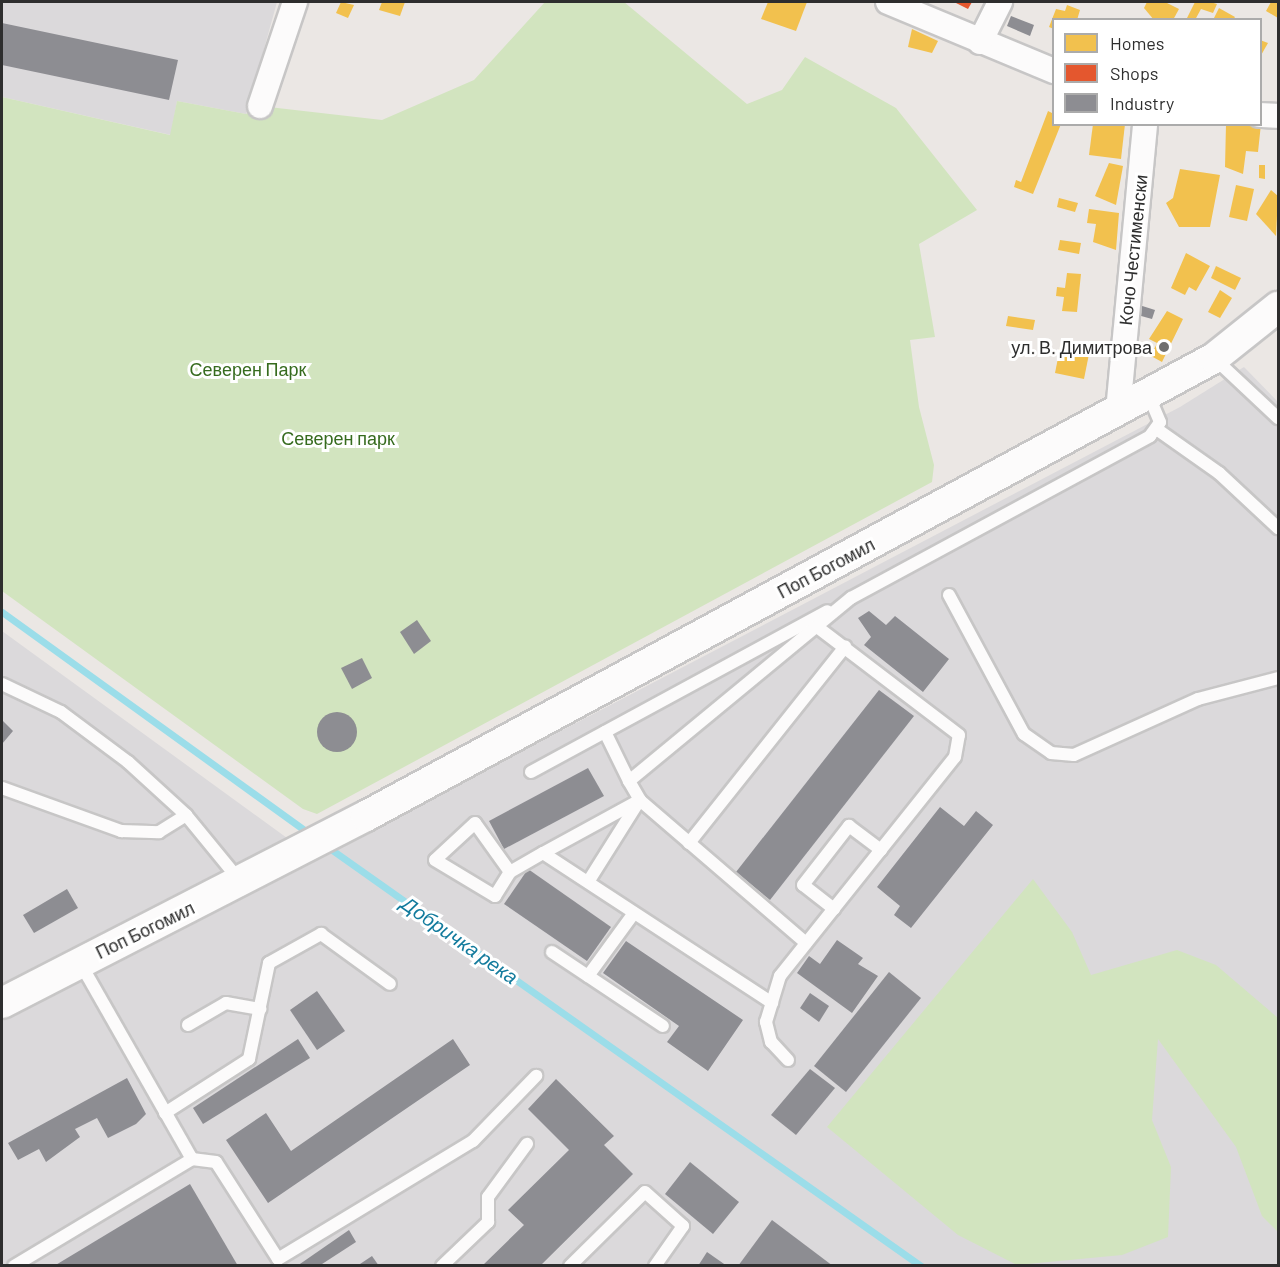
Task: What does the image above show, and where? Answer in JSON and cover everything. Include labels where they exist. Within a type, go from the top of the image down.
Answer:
[{"type":"street","points":[[260,106],[295,2]]},
{"type":"street","points":[[888,2],[1052,71]]},
{"type":"street","points":[[980,42],[1000,2]]},
{"type":"street","points":[[1262,115],[1278,116]]},
{"type":"street","name":"Кочо Честименски","points":[[1118,411],[1145,126]]},
{"type":"street","name":"Поп Богомил","points":[[2,1003],[366,816],[1118,411],[1215,358],[1278,308]]},
{"type":"lane","points":[[1215,358],[1278,418]]},
{"type":"lane","points":[[531,772],[1158,430],[1160,422],[1148,394]]},
{"type":"lane","points":[[1158,430],[1220,473],[1278,528]]},
{"type":"lane","points":[[950,595],[1024,734],[1051,753],[1074,755],[1198,699],[1278,678]]},
{"type":"lane","points":[[629,781],[851,598]]},
{"type":"lane","points":[[788,1060],[771,1042],[766,1022],[780,976],[955,757],[959,735],[817,627]]},
{"type":"lane","points":[[689,843],[845,647]]},
{"type":"lane","points":[[2,684],[62,712],[128,762],[186,815],[241,882]]},
{"type":"lane","points":[[605,732],[640,800],[806,943]]},
{"type":"lane","points":[[2,788],[121,831],[159,832],[186,815]]},
{"type":"lane","points":[[510,872],[475,823],[435,860],[495,896],[510,872],[640,800]]},
{"type":"lane","points":[[588,882],[640,800]]},
{"type":"lane","points":[[834,909],[803,885],[849,826],[881,850]]},
{"type":"lane","points":[[543,853],[771,1004]]},
{"type":"lane","points":[[588,976],[634,913]]},
{"type":"lane","points":[[165,1113],[249,1059],[269,963],[321,934],[390,984]]},
{"type":"lane","points":[[552,952],[663,1026]]},
{"type":"lane","points":[[79,962],[192,1159]]},
{"type":"lane","points":[[188,1025],[226,1003],[260,1009]]},
{"type":"lane","points":[[14,1266],[192,1159],[216,1161],[280,1262],[473,1141],[536,1076]]},
{"type":"lane","points":[[442,1266],[488,1222],[488,1197],[527,1144]]},
{"type":"lane","points":[[570,1266],[645,1192],[683,1226],[655,1266]]},
{"type":"shaded area","points":[[2,2],[277,2],[246,114],[177,101],[171,135],[2,97]]},
{"type":"shaded area","points":[[1244,367],[1278,402],[1278,1265],[2,1265],[2,631],[316,859],[1180,407]]},
{"type":"green space","name":"Северен Парк","points":[[545,2],[624,2],[747,104],[782,90],[805,57],[896,108],[977,210],[919,244],[935,337],[910,340],[919,407],[934,465],[932,482],[317,814],[303,809],[2,591],[2,97],[170,135],[177,101],[246,114],[260,106],[382,120],[474,80]]},
{"type":"green space","points":[[1033,879],[1072,932],[1091,975],[1177,950],[1216,965],[1278,1018],[1278,1232],[1262,1216],[1236,1147],[1158,1039],[1152,1120],[1171,1167],[1168,1237],[1122,1255],[1017,1265],[958,1235],[827,1127]]},
{"type":"building: Homes","points":[[341,2],[354,5],[348,18],[336,13]]},
{"type":"building: Homes","points":[[382,2],[405,2],[400,16],[379,10]]},
{"type":"building: Homes","points":[[768,2],[807,2],[796,31],[761,19]]},
{"type":"building: Homes","points":[[1147,2],[1165,2],[1179,9],[1174,18],[1152,18],[1144,8]]},
{"type":"building: Homes","points":[[1195,2],[1217,4],[1213,13],[1201,9],[1196,18],[1187,18]]},
{"type":"building: Homes","points":[[1271,2],[1278,2],[1278,18],[1266,11]]},
{"type":"building: Homes","points":[[1067,5],[1080,10],[1078,18],[1052,18],[1056,9],[1065,11]]},
{"type":"building: Homes","points":[[1219,8],[1235,17],[1234,18],[1214,18]]},
{"type":"building: Homes","points":[[912,29],[938,41],[932,53],[908,47]]},
{"type":"building: Homes","points":[[1262,41],[1268,43],[1262,54]]},
{"type":"building: Homes","points":[[1048,111],[1052,113],[1052,126],[1060,126],[1033,194],[1014,187],[1016,180],[1021,182]]},
{"type":"building: Homes","points":[[1093,126],[1125,126],[1121,159],[1089,155]]},
{"type":"building: Homes","points":[[1226,126],[1261,126],[1258,152],[1246,151],[1243,174],[1225,167]]},
{"type":"building: Homes","points":[[1109,163],[1123,166],[1116,205],[1095,196]]},
{"type":"building: Homes","points":[[1259,165],[1265,165],[1265,179],[1259,178]]},
{"type":"building: Homes","points":[[1180,169],[1220,175],[1210,227],[1179,227],[1166,203],[1173,198]]},
{"type":"building: Homes","points":[[1236,185],[1254,189],[1247,221],[1229,217]]},
{"type":"building: Homes","points":[[1271,190],[1278,196],[1276,236],[1256,214]]},
{"type":"building: Homes","points":[[1059,198],[1078,203],[1075,212],[1057,207]]},
{"type":"building: Homes","points":[[1089,209],[1119,213],[1116,250],[1093,242],[1096,224],[1087,223]]},
{"type":"building: Homes","points":[[1060,240],[1081,243],[1079,254],[1058,250]]},
{"type":"building: Homes","points":[[1186,253],[1210,266],[1196,291],[1189,287],[1185,295],[1171,288]]},
{"type":"building: Homes","points":[[1216,266],[1241,278],[1235,290],[1211,278]]},
{"type":"building: Homes","points":[[1067,273],[1081,274],[1077,312],[1062,311],[1064,297],[1056,296],[1057,287],[1065,288]]},
{"type":"building: Homes","points":[[1220,290],[1232,298],[1220,318],[1208,312]]},
{"type":"building: Homes","points":[[1167,311],[1183,319],[1162,362],[1151,356],[1157,343],[1149,339]]},
{"type":"building: Homes","points":[[1008,316],[1035,320],[1033,330],[1006,326]]},
{"type":"building: Homes","points":[[1061,343],[1090,349],[1084,379],[1055,373]]},
{"type":"building: Shops","points":[[954,2],[972,2],[968,9]]},
{"type":"building: Industry","points":[[1011,16],[1034,25],[1030,36],[1007,26]]},
{"type":"building: Industry","points":[[2,23],[178,60],[169,100],[2,65]]},
{"type":"building: Industry","points":[[1136,304],[1155,310],[1152,319],[1134,314]]},
{"type":"building: Industry","points":[[869,611],[886,625],[895,616],[949,659],[923,692],[864,645],[871,637],[858,618]]},
{"type":"building: Industry","points":[[417,620],[431,641],[414,654],[400,632]]},
{"type":"building: Industry","points":[[362,658],[372,678],[352,689],[341,668]]},
{"type":"building: Industry","points":[[879,690],[914,716],[770,900],[736,872]]},
{"type":"building: Industry","points":[[337,712],[345,713],[351,718],[356,724],[356,740],[351,746],[345,751],[337,752],[329,751],[323,746],[318,740],[317,732],[318,724],[323,718],[329,713]]},
{"type":"building: Industry","points":[[2,720],[13,731],[2,744]]},
{"type":"building: Industry","points":[[588,768],[604,796],[504,849],[489,821]]},
{"type":"building: Industry","points":[[940,807],[964,826],[976,811],[993,825],[911,928],[894,915],[900,906],[877,887]]},
{"type":"building: Industry","points":[[528,869],[611,927],[587,961],[504,904]]},
{"type":"building: Industry","points":[[67,889],[78,908],[34,933],[23,915]]},
{"type":"building: Industry","points":[[837,940],[863,958],[858,964],[878,976],[852,1013],[797,973],[809,956],[820,964]]},
{"type":"building: Industry","points":[[626,941],[743,1020],[708,1071],[667,1042],[679,1026],[603,973]]},
{"type":"building: Industry","points":[[889,972],[921,998],[846,1092],[814,1066]]},
{"type":"building: Industry","points":[[317,991],[345,1031],[317,1050],[290,1010]]},
{"type":"building: Industry","points":[[810,993],[829,1006],[819,1022],[800,1008]]},
{"type":"building: Industry","points":[[298,1039],[310,1058],[203,1124],[193,1108]]},
{"type":"building: Industry","points":[[453,1039],[470,1065],[268,1203],[226,1140],[266,1113],[291,1151]]},
{"type":"building: Industry","points":[[810,1069],[835,1088],[796,1135],[771,1115]]},
{"type":"building: Industry","points":[[127,1078],[146,1114],[136,1124],[108,1138],[97,1118],[75,1129],[80,1137],[46,1162],[39,1149],[18,1160],[8,1143]]},
{"type":"building: Industry","points":[[556,1079],[614,1136],[604,1145],[633,1174],[540,1266],[482,1266],[524,1225],[508,1210],[569,1150],[528,1109]]},
{"type":"building: Industry","points":[[690,1162],[739,1202],[713,1234],[665,1194]]},
{"type":"building: Industry","points":[[190,1184],[238,1266],[54,1266]]},
{"type":"building: Industry","points":[[772,1220],[833,1266],[738,1266]]},
{"type":"building: Industry","points":[[349,1230],[356,1242],[319,1266],[297,1266]]},
{"type":"building: Industry","points":[[707,1252],[727,1266],[698,1266]]},
{"type":"building: Industry","points":[[372,1256],[379,1266],[357,1266]]},
{"type":"waterway","name":"Добричка река","points":[[2,612],[311,835]]},
{"type":"waterway","name":"Добричка река","points":[[325,845],[921,1266]]},
{"type":"place","name":"ул. В. Димитрова","points":[[1164,347]]},
{"type":"park label","name":"Северен парк","points":[[338,438]]}]
